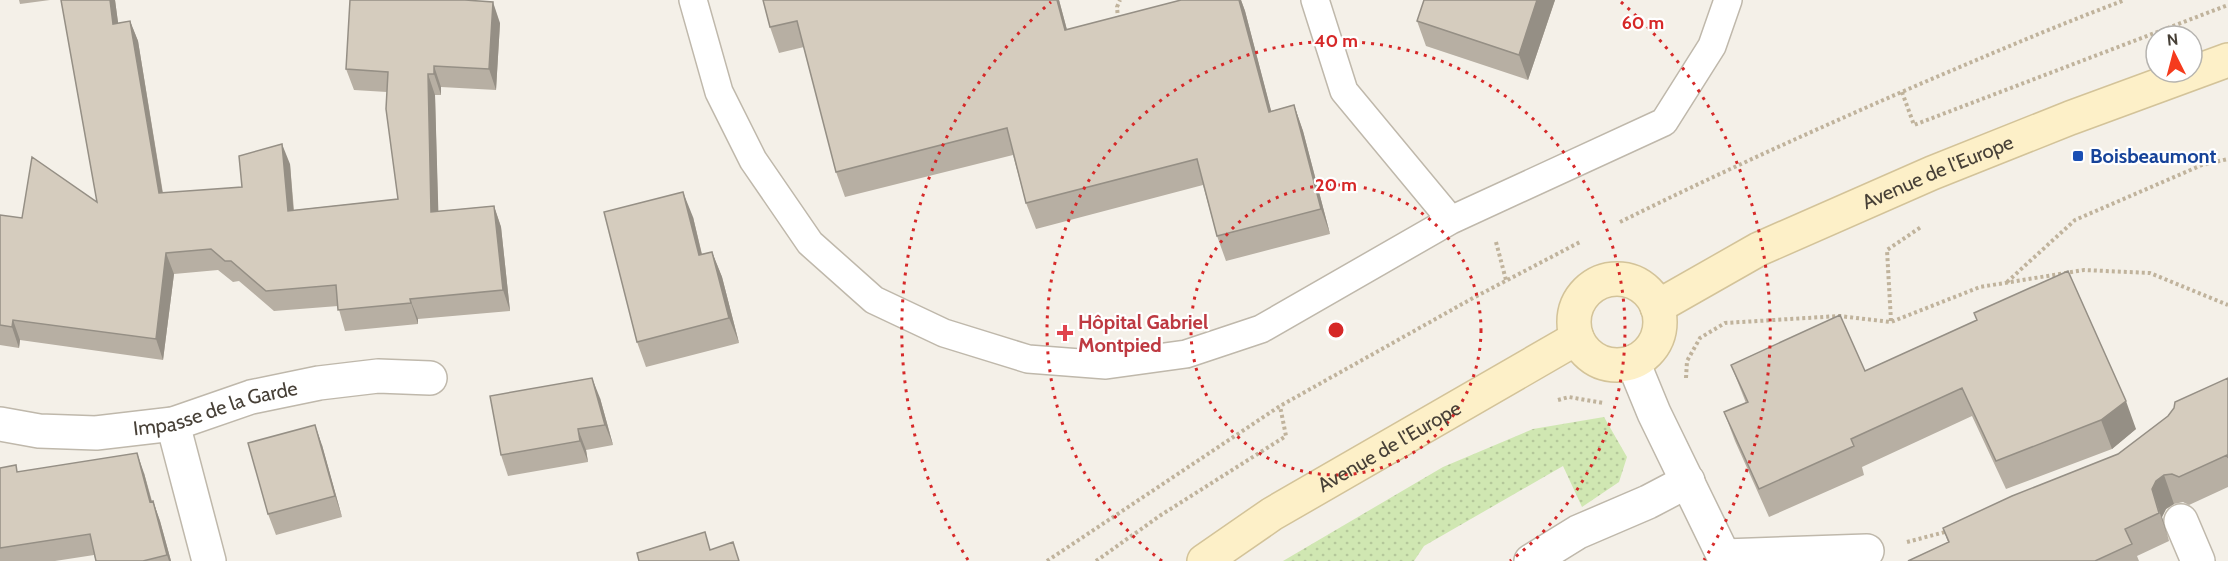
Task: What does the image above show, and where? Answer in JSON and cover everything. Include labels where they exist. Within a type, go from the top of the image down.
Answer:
[{"type":"main road","name":"Avenue de l'Europe","points":[[1657,307],[1759,249],[1932,173],[2070,118],[2228,60]]},
{"type":"main road","points":[[1613,280],[1627,281],[1640,286],[1650,294],[1657,307],[1660,319],[1659,333],[1653,346],[1644,356],[1633,362],[1619,366],[1606,364],[1584,350],[1577,338],[1574,325],[1575,312],[1589,290],[1600,283],[1613,280]]},
{"type":"main road","name":"Avenue de l'Europe","points":[[1204,561],[1272,514],[1577,338]]},
{"type":"street","points":[[1633,362],[1654,413],[1725,558],[1867,551]]},
{"type":"street","name":"Impasse de la Garde","points":[[0,424],[39,431],[96,434],[173,424],[251,397],[319,383],[378,376],[430,378]]},
{"type":"street","points":[[173,424],[209,561]]},
{"type":"street","points":[[1531,561],[1578,532],[1648,502],[1688,481]]},
{"type":"street","points":[[2181,520],[2198,561]]},
{"type":"lane","points":[[693,0],[718,92],[753,160],[810,243],[874,300],[944,333],[1028,359],[1106,364],[1186,354],[1261,329],[1451,220],[1664,122],[1712,46],[1728,0]]},
{"type":"lane","points":[[1315,0],[1344,92],[1451,220]]},
{"type":"path","points":[[1119,29],[1117,7],[1120,0]]},
{"type":"path","points":[[1620,222],[1725,169],[2061,23],[2126,0]]},
{"type":"path","points":[[1902,92],[1914,125],[2228,5]]},
{"type":"path","points":[[2007,283],[2075,220],[2202,165],[2228,159]]},
{"type":"path","points":[[1891,322],[1887,250],[1927,223]]},
{"type":"path","points":[[1047,561],[1280,406],[1473,298],[1580,242]]},
{"type":"path","points":[[1552,402],[1569,397],[1593,400],[1612,407],[1628,424],[1685,396],[1687,361],[1700,338],[1725,323],[1839,316],[1891,322],[1980,287],[2084,270],[2150,273],[2228,305]]},
{"type":"path","points":[[1096,561],[1161,516],[1286,436],[1280,406]]},
{"type":"green space","points":[[1604,417],[1627,457],[1619,482],[1582,507],[1563,466],[1424,546],[1414,561],[1283,561],[1443,467],[1533,429]]},
{"type":"building","points":[[61,0],[110,0],[113,24],[130,21],[159,193],[242,187],[239,156],[282,144],[288,211],[398,199],[386,109],[388,72],[346,69],[350,0],[493,2],[489,69],[434,66],[434,74],[428,74],[431,212],[494,206],[503,290],[410,299],[411,303],[338,310],[336,285],[266,291],[231,261],[225,261],[211,249],[166,253],[156,339],[13,320],[12,327],[0,325],[0,215],[22,218],[32,157],[97,202]]},
{"type":"building","points":[[763,0],[1057,0],[1065,30],[1181,0],[1239,0],[1269,112],[1294,105],[1321,209],[1217,236],[1197,159],[1026,203],[1007,128],[836,172],[797,21],[770,27]]},
{"type":"building","points":[[1424,0],[1537,0],[1519,55],[1417,21]]},
{"type":"building","points":[[683,192],[699,255],[712,252],[729,318],[637,342],[604,212]]},
{"type":"building","points":[[2068,271],[2126,401],[2101,420],[1996,461],[1962,388],[1851,439],[1854,446],[1759,489],[1724,412],[1748,402],[1731,365],[1840,315],[1865,371],[1977,320],[1974,313]]},
{"type":"building","points":[[592,378],[605,425],[578,429],[580,441],[501,455],[490,396]]},
{"type":"building","points":[[2228,378],[2228,458],[2227,455],[2179,477],[2172,474],[2164,475],[2156,481],[2152,489],[2159,513],[2125,529],[2132,544],[2095,561],[1908,561],[1949,542],[1943,528],[2012,496],[2118,454],[2168,416],[2175,402]]},
{"type":"building","points":[[315,425],[335,496],[268,514],[248,443]]},
{"type":"building","points":[[137,453],[150,502],[153,501],[167,555],[143,561],[96,561],[90,534],[0,548],[0,468],[16,465],[17,472]]},
{"type":"building","points":[[705,532],[710,550],[733,542],[739,561],[639,561],[637,553]]},
{"type":"place","name":"Boisbeaumont","points":[[2078,156]]},
{"type":"place","name":"Hôpital Gabriel Montpied","points":[[1065,333]]}]
